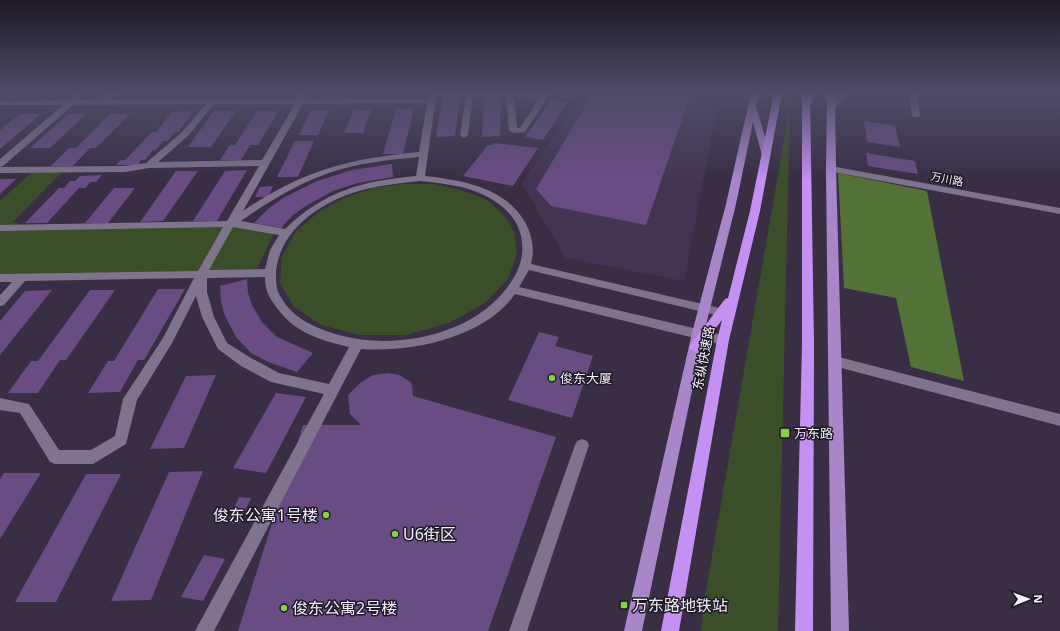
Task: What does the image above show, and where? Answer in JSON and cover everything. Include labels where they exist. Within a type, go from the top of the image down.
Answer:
[{"type":"highway","name":"东纵快速路","points":[[670,631],[723,340],[725,313],[732,298],[755,211],[772,122]]},
{"type":"highway","points":[[804,631],[808,344],[806,122]]},
{"type":"highway","points":[[699,338],[725,313]]},
{"type":"main road","points":[[633,631],[699,338],[704,308],[731,204],[749,122]]},
{"type":"main road","points":[[758,122],[766,155]]},
{"type":"main road","points":[[831,122],[830,169],[840,631]]},
{"type":"street","points":[[0,164],[46,122]]},
{"type":"street","points":[[149,165],[185,134],[195,122]]},
{"type":"street","points":[[0,404],[24,408],[55,457],[93,457],[121,440],[130,399],[168,340],[201,274],[287,122]]},
{"type":"street","points":[[420,178],[428,122]]},
{"type":"street","points":[[464,135],[466,122]]},
{"type":"street","points":[[512,122],[513,130],[522,130],[527,122]]},
{"type":"street","points":[[230,224],[283,189],[313,175],[343,166],[378,159],[423,154]]},
{"type":"street","points":[[0,170],[125,169],[149,165],[265,163]]},
{"type":"street","name":"万川路","points":[[830,169],[1060,211]]},
{"type":"street","points":[[420,178],[451,181],[480,189],[503,202],[520,220],[528,242],[526,266],[514,290],[493,310],[465,327],[431,339],[394,345],[357,344],[318,334],[289,316],[273,293],[270,268],[279,243],[297,221],[323,202],[354,189],[386,181],[420,178]]},
{"type":"street","points":[[0,228],[238,224],[287,233]]},
{"type":"street","points":[[526,266],[725,313]]},
{"type":"street","points":[[0,278],[270,273]]},
{"type":"street","points":[[201,274],[201,292],[208,317],[222,346],[246,362],[276,378],[332,390]]},
{"type":"street","points":[[0,302],[22,278]]},
{"type":"street","points":[[514,290],[699,338],[723,340]]},
{"type":"street","points":[[204,631],[357,344]]},
{"type":"street","points":[[835,362],[1060,420]]},
{"type":"street","points":[[518,631],[582,445]]},
{"type":"shaded area","points":[[563,122],[714,122],[684,281],[566,258],[522,184]]},
{"type":"green space","points":[[787,122],[790,122],[778,631],[701,631],[705,596]]},
{"type":"green space","points":[[32,172],[62,172],[13,222],[34,229],[248,226],[276,229],[257,269],[0,277],[0,201]]},
{"type":"green space","points":[[838,173],[927,191],[964,381],[911,367],[896,298],[844,288]]},
{"type":"green space","points":[[404,184],[434,184],[461,190],[485,199],[503,214],[514,232],[517,253],[508,279],[485,303],[449,323],[406,335],[360,335],[321,325],[293,306],[280,282],[282,256],[296,231],[320,211],[346,197],[374,188]]},
{"type":"building","points":[[9,122],[31,122],[0,149],[0,130]]},
{"type":"building","points":[[59,122],[77,122],[50,148],[30,148]]},
{"type":"building","points":[[102,122],[122,122],[96,148],[90,148],[73,166],[51,166],[69,148],[76,148]]},
{"type":"building","points":[[164,122],[185,122],[178,132],[174,132],[168,141],[163,141],[156,150],[153,150],[145,160],[141,160],[138,165],[116,165],[121,160],[125,160],[152,132],[156,132]]},
{"type":"building","points":[[206,122],[228,122],[211,147],[188,147]]},
{"type":"building","points":[[250,122],[271,122],[258,145],[250,145],[241,160],[220,160],[230,145],[235,145]]},
{"type":"building","points":[[305,122],[324,122],[318,135],[299,135]]},
{"type":"building","points":[[349,122],[367,122],[363,133],[344,133]]},
{"type":"building","points":[[392,122],[411,122],[403,154],[383,154]]},
{"type":"building","points":[[439,122],[457,122],[455,136],[436,137]]},
{"type":"building","points":[[483,122],[500,122],[500,136],[482,137]]},
{"type":"building","points":[[535,122],[554,122],[543,140],[525,137]]},
{"type":"building","points":[[576,122],[681,122],[646,225],[551,206],[536,189]]},
{"type":"building","points":[[864,122],[873,122],[895,126],[900,147],[867,142]]},
{"type":"building","points":[[295,141],[314,141],[298,177],[277,177]]},
{"type":"building","points":[[494,143],[538,148],[513,186],[463,176],[488,145],[492,145]]},
{"type":"building","points":[[866,153],[915,161],[918,174],[868,166]]},
{"type":"building","points":[[392,164],[393,177],[358,183],[333,191],[304,207],[292,216],[281,228],[254,223],[268,209],[283,198],[317,181],[352,170]]},
{"type":"building","points":[[247,170],[217,221],[193,221],[225,171]]},
{"type":"building","points":[[176,171],[198,171],[163,221],[140,222]]},
{"type":"building","points":[[102,175],[96,182],[91,182],[85,188],[79,188],[47,223],[25,223],[59,188],[64,188],[70,181],[75,181],[80,176]]},
{"type":"building","points":[[0,179],[16,179],[0,194]]},
{"type":"building","points":[[273,186],[268,197],[255,197],[260,187]]},
{"type":"building","points":[[114,188],[135,188],[108,223],[85,223]]},
{"type":"building","points":[[247,279],[248,293],[252,305],[262,322],[277,337],[313,353],[297,372],[268,362],[251,353],[236,337],[225,316],[221,302],[220,286]]},
{"type":"building","points":[[158,289],[185,289],[144,360],[138,360],[120,392],[88,393],[108,361],[114,361]]},
{"type":"building","points":[[52,290],[0,355],[0,321],[25,291]]},
{"type":"building","points":[[90,290],[115,290],[66,360],[60,360],[38,393],[8,393],[31,361],[38,361]]},
{"type":"building","name":"俊东大厦","points":[[539,332],[559,337],[555,346],[593,356],[572,418],[508,400]]},
{"type":"building","name":"U6街区","points":[[388,373],[399,375],[409,381],[412,384],[413,396],[556,437],[488,631],[238,631],[303,425],[361,425],[350,414],[348,395],[360,383],[373,375]]},
{"type":"building","points":[[216,375],[184,448],[150,449],[186,376]]},
{"type":"building","points":[[276,393],[306,397],[266,473],[233,468]]},
{"type":"building","points":[[203,471],[151,600],[111,601],[169,472]]},
{"type":"building","points":[[4,473],[41,473],[0,539],[0,479]]},
{"type":"building","points":[[86,474],[121,474],[56,602],[15,602]]},
{"type":"building","points":[[239,497],[251,498],[239,524],[227,523]]},
{"type":"building","points":[[204,555],[225,559],[203,601],[181,597]]},
{"type":"place","name":"俊东大厦","points":[[552,378]]},
{"type":"place","name":"万东路","points":[[785,433]]},
{"type":"place","name":"俊东公寓1号楼","points":[[326,515]]},
{"type":"place","name":"U6街区","points":[[395,534]]},
{"type":"place","name":"万东路地铁站","points":[[624,605]]},
{"type":"place","name":"俊东公寓2号楼","points":[[284,608]]}]
